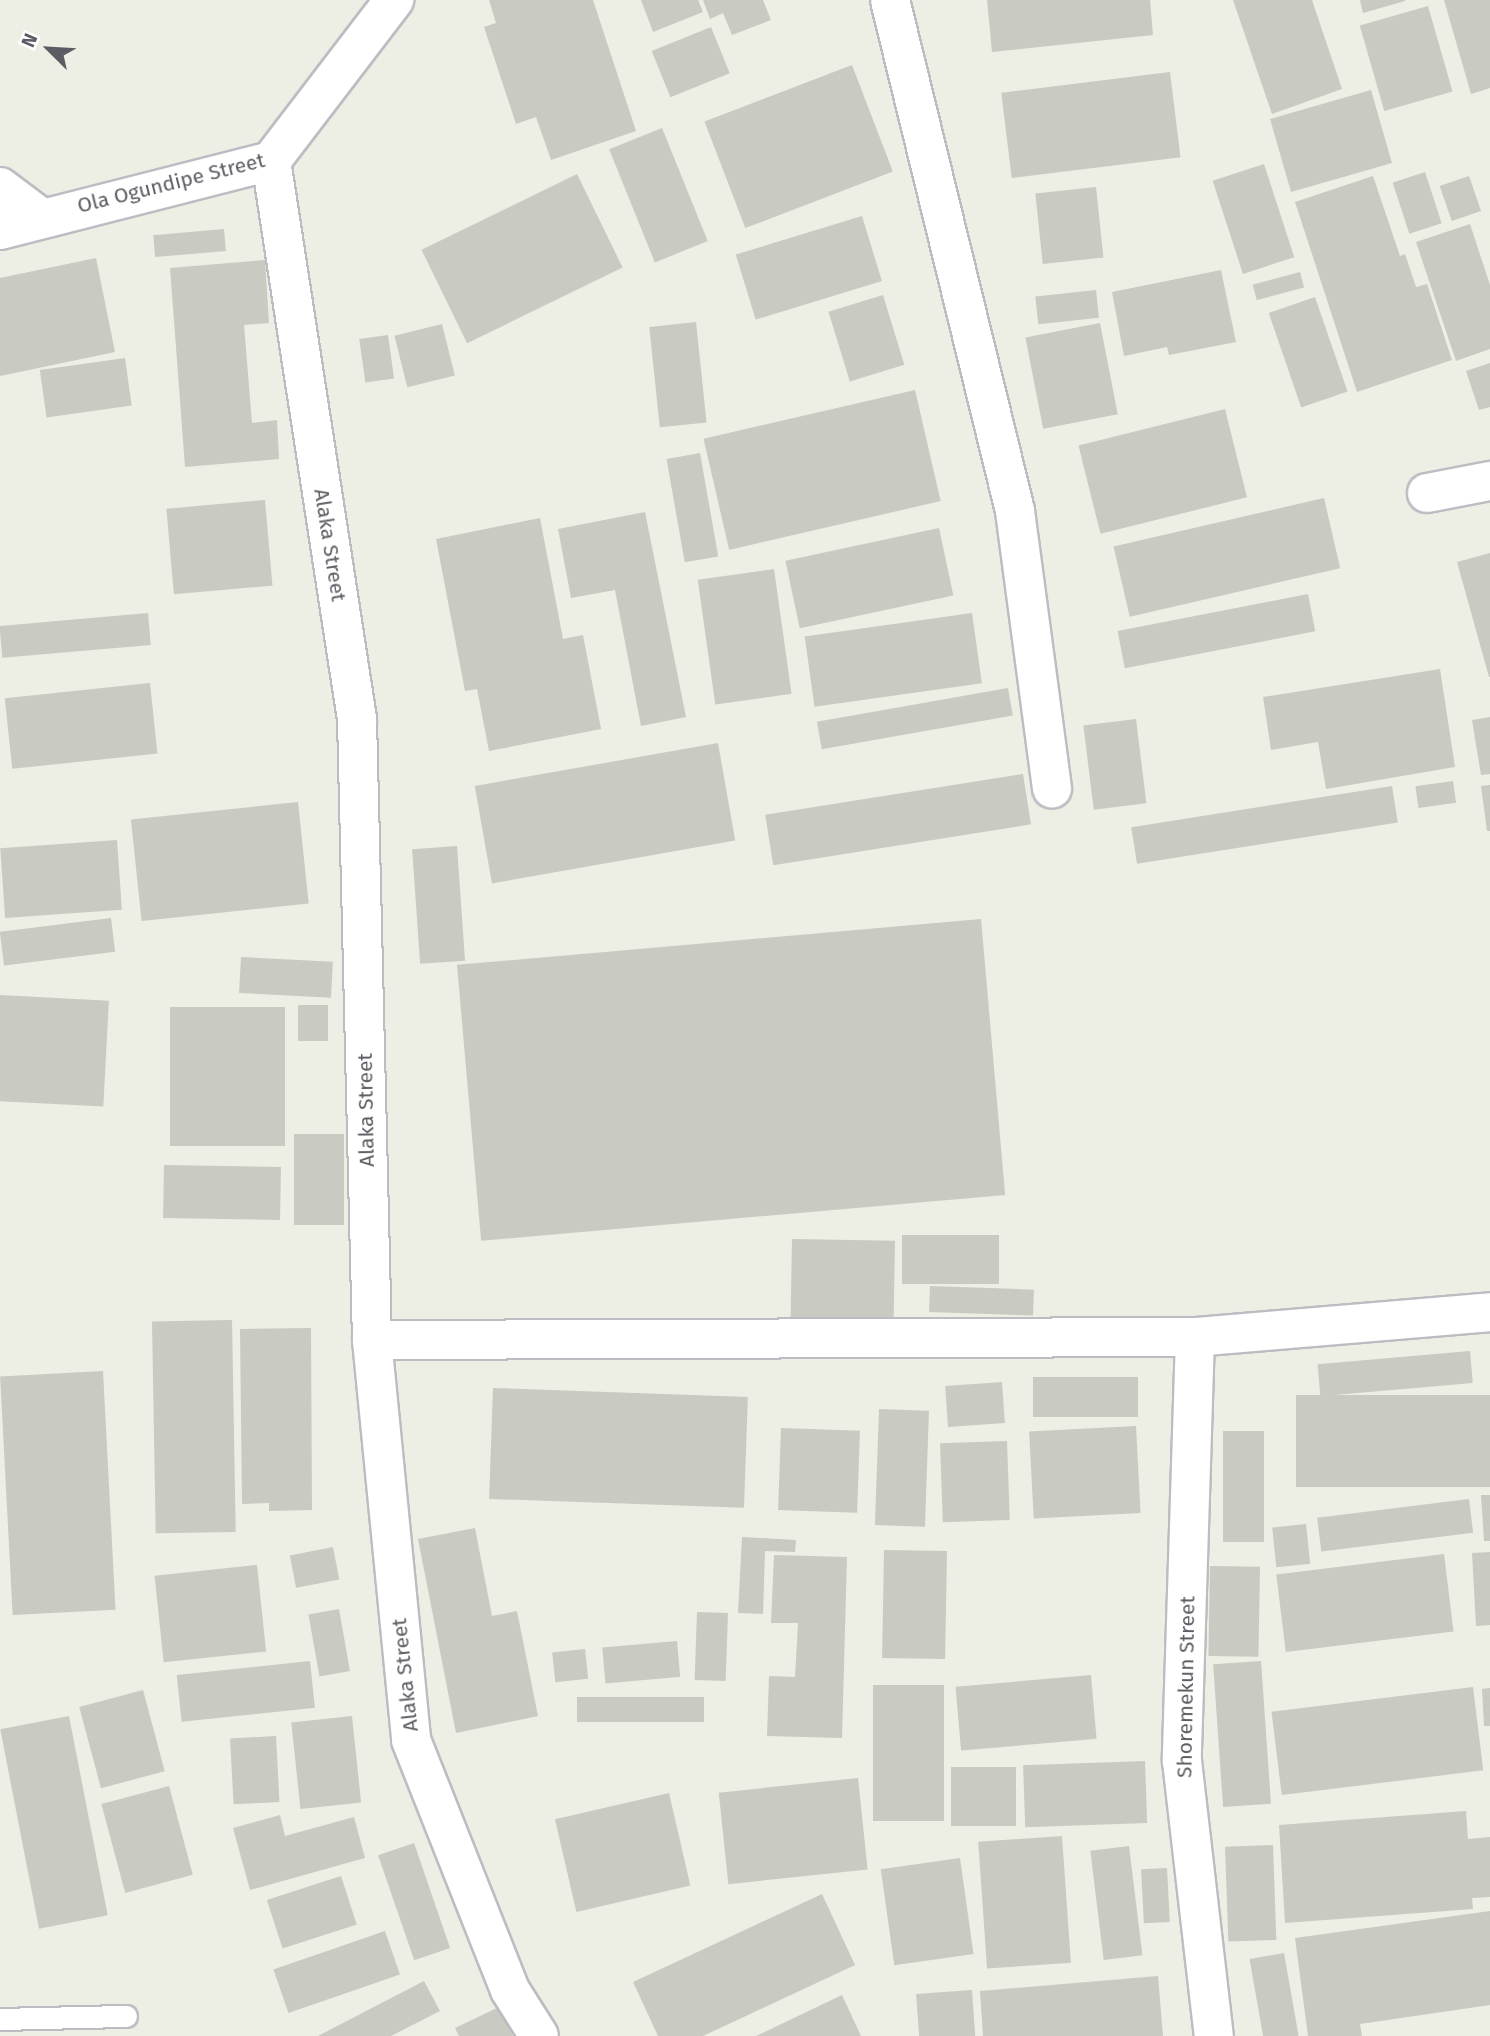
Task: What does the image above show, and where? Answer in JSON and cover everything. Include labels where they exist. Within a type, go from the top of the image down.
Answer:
[{"type":"street","name":"Ola Ogundipe Street","points":[[0,230],[40,217],[271,161],[394,0]]},
{"type":"street","points":[[890,0],[1016,511],[1052,789]]},
{"type":"street","name":"Alaka Street","points":[[271,161],[357,719],[372,1340],[411,1740],[510,1990],[539,2036]]},
{"type":"street","points":[[0,187],[40,217]]},
{"type":"street","points":[[1427,493],[1490,481]]},
{"type":"street","points":[[372,1340],[1195,1337],[1490,1312]]},
{"type":"street","name":"Shoremekun Street","points":[[1195,1337],[1182,1761],[1214,2036]]},
{"type":"lane","points":[[0,2019],[126,2016]]},
{"type":"building","points":[[489,0],[593,0],[636,131],[551,160],[536,117],[516,124],[484,27],[496,23]]},
{"type":"building","points":[[641,0],[698,0],[703,12],[653,32]]},
{"type":"building","points":[[703,0],[763,0],[771,20],[732,35],[723,13],[710,19]]},
{"type":"building","points":[[987,0],[1150,0],[1153,35],[992,52]]},
{"type":"building","points":[[1233,0],[1312,0],[1342,89],[1272,114]]},
{"type":"building","points":[[1360,0],[1405,0],[1405,1],[1363,13]]},
{"type":"building","points":[[1444,0],[1490,0],[1490,88],[1471,94]]},
{"type":"building","points":[[1428,6],[1453,92],[1384,111],[1360,26]]},
{"type":"building","points":[[711,27],[730,73],[670,97],[652,51]]},
{"type":"building","points":[[852,65],[893,171],[745,228],[704,122]]},
{"type":"building","points":[[1170,72],[1180,157],[1012,178],[1001,93]]},
{"type":"building","points":[[1371,90],[1392,163],[1291,192],[1270,119]]},
{"type":"building","points":[[662,128],[708,241],[655,262],[609,149]]},
{"type":"building","points":[[1264,164],[1294,257],[1243,274],[1213,181]]},
{"type":"building","points":[[1425,172],[1442,223],[1409,234],[1393,183]]},
{"type":"building","points":[[577,174],[623,267],[467,343],[422,250]]},
{"type":"building","points":[[1373,176],[1400,256],[1405,254],[1416,287],[1427,284],[1452,360],[1357,392],[1295,202]]},
{"type":"building","points":[[1469,176],[1481,211],[1452,221],[1440,186]]},
{"type":"building","points":[[1096,187],[1103,258],[1043,264],[1035,193]]},
{"type":"building","points":[[862,216],[882,281],[756,320],[736,255]]},
{"type":"building","points":[[1470,224],[1490,285],[1490,349],[1456,361],[1416,242]]},
{"type":"building","points":[[224,229],[226,251],[155,257],[153,235]]},
{"type":"building","points":[[96,258],[115,352],[0,376],[0,278]]},
{"type":"building","points":[[265,260],[269,323],[244,325],[252,423],[277,420],[279,459],[185,467],[170,268]]},
{"type":"building","points":[[1221,270],[1236,342],[1169,355],[1167,347],[1124,356],[1112,292]]},
{"type":"building","points":[[1300,272],[1304,287],[1257,300],[1253,285]]},
{"type":"building","points":[[1096,290],[1099,318],[1038,324],[1035,296]]},
{"type":"building","points":[[883,295],[904,365],[850,381],[828,312]]},
{"type":"building","points":[[1315,297],[1348,392],[1301,408],[1269,313]]},
{"type":"building","points":[[696,322],[707,422],[660,427],[649,327]]},
{"type":"building","points":[[1100,323],[1118,414],[1043,429],[1025,338]]},
{"type":"building","points":[[442,324],[455,375],[407,387],[394,336]]},
{"type":"building","points":[[388,335],[394,379],[365,383],[359,339]]},
{"type":"building","points":[[125,358],[132,406],[47,418],[40,370]]},
{"type":"building","points":[[1490,363],[1490,407],[1479,410],[1466,371]]},
{"type":"building","points":[[915,390],[941,501],[729,550],[704,439]]},
{"type":"building","points":[[1225,409],[1247,497],[1101,534],[1078,446]]},
{"type":"building","points":[[700,453],[718,556],[685,562],[667,459]]},
{"type":"building","points":[[1324,498],[1340,568],[1130,617],[1114,547]]},
{"type":"building","points":[[265,500],[272,586],[174,594],[166,509]]},
{"type":"building","points":[[645,512],[686,717],[641,726],[615,590],[571,598],[558,529]]},
{"type":"building","points":[[540,518],[563,639],[583,635],[601,729],[489,751],[477,689],[465,691],[436,539]]},
{"type":"building","points":[[939,528],[953,595],[800,628],[785,561]]},
{"type":"building","points":[[1490,553],[1490,677],[1489,677],[1457,562]]},
{"type":"building","points":[[774,569],[792,694],[715,704],[698,580]]},
{"type":"building","points":[[1308,594],[1315,631],[1125,668],[1118,631]]},
{"type":"building","points":[[148,613],[151,645],[2,658],[0,626]]},
{"type":"building","points":[[972,613],[982,683],[815,707],[805,637]]},
{"type":"building","points":[[1440,669],[1455,767],[1326,789],[1318,742],[1271,750],[1263,697]]},
{"type":"building","points":[[150,683],[157,754],[12,769],[5,698]]},
{"type":"building","points":[[1008,688],[1013,716],[822,749],[817,722]]},
{"type":"building","points":[[1490,717],[1490,774],[1481,775],[1472,720]]},
{"type":"building","points":[[1136,719],[1146,803],[1094,810],[1083,725]]},
{"type":"building","points":[[718,743],[735,840],[492,883],[475,786]]},
{"type":"building","points":[[1023,774],[1031,824],[773,865],[765,815]]},
{"type":"building","points":[[1453,781],[1456,803],[1418,808],[1415,786]]},
{"type":"building","points":[[1490,785],[1490,831],[1487,831],[1481,786]]},
{"type":"building","points":[[1392,786],[1398,823],[1137,864],[1131,827]]},
{"type":"building","points":[[298,802],[309,903],[142,921],[131,820]]},
{"type":"building","points":[[117,840],[122,910],[5,918],[0,848]]},
{"type":"building","points":[[457,846],[465,961],[420,964],[412,849]]},
{"type":"building","points":[[111,918],[115,952],[4,965],[0,932]]},
{"type":"building","points":[[981,919],[1005,1195],[481,1241],[457,965]]},
{"type":"building","points":[[241,957],[333,962],[331,998],[239,993]]},
{"type":"building","points":[[0,995],[109,1001],[103,1107],[0,1101]]},
{"type":"building","points":[[298,1005],[328,1005],[328,1041],[298,1041]]},
{"type":"building","points":[[170,1007],[285,1007],[285,1146],[170,1146]]},
{"type":"building","points":[[294,1134],[344,1134],[344,1225],[294,1225]]},
{"type":"building","points":[[164,1165],[281,1167],[280,1220],[163,1218]]},
{"type":"building","points":[[902,1235],[999,1235],[999,1284],[902,1284]]},
{"type":"building","points":[[792,1239],[895,1241],[894,1325],[791,1323]]},
{"type":"building","points":[[930,1286],[1034,1290],[1033,1316],[929,1312]]},
{"type":"building","points":[[232,1320],[236,1532],[156,1533],[152,1321]]},
{"type":"building","points":[[311,1328],[312,1510],[269,1511],[269,1503],[242,1504],[240,1329]]},
{"type":"building","points":[[1470,1351],[1473,1383],[1320,1396],[1318,1364]]},
{"type":"building","points":[[103,1371],[116,1610],[13,1615],[0,1376]]},
{"type":"building","points":[[1033,1377],[1138,1377],[1138,1417],[1033,1417]]},
{"type":"building","points":[[1002,1382],[1005,1423],[948,1427],[945,1386]]},
{"type":"building","points":[[493,1388],[748,1397],[744,1508],[489,1499]]},
{"type":"building","points":[[1296,1395],[1490,1395],[1490,1487],[1296,1487]]},
{"type":"building","points":[[879,1409],[929,1411],[925,1527],[875,1525]]},
{"type":"building","points":[[1136,1426],[1141,1513],[1034,1518],[1029,1432]]},
{"type":"building","points":[[781,1428],[860,1431],[857,1513],[778,1510]]},
{"type":"building","points":[[1223,1431],[1264,1431],[1264,1542],[1223,1542]]},
{"type":"building","points":[[1007,1441],[1010,1520],[943,1522],[940,1443]]},
{"type":"building","points":[[1481,1495],[1490,1495],[1490,1541],[1484,1541]]},
{"type":"building","points":[[1469,1499],[1473,1533],[1321,1551],[1317,1518]]},
{"type":"building","points":[[1306,1524],[1310,1564],[1276,1567],[1272,1528]]},
{"type":"building","points":[[475,1528],[492,1616],[517,1611],[538,1716],[456,1733],[418,1539]]},
{"type":"building","points":[[742,1537],[796,1540],[795,1552],[765,1551],[763,1614],[738,1613]]},
{"type":"building","points":[[333,1547],[339,1579],[296,1588],[290,1555]]},
{"type":"building","points":[[884,1550],[947,1551],[945,1659],[882,1658]]},
{"type":"building","points":[[1490,1552],[1490,1625],[1476,1626],[1472,1553]]},
{"type":"building","points":[[1444,1554],[1454,1631],[1286,1652],[1276,1575]]},
{"type":"building","points":[[774,1555],[847,1557],[842,1738],[767,1736],[769,1676],[795,1677],[798,1623],[771,1623]]},
{"type":"building","points":[[257,1565],[266,1652],[164,1662],[155,1576]]},
{"type":"building","points":[[1210,1566],[1260,1567],[1258,1657],[1208,1656]]},
{"type":"building","points":[[339,1609],[350,1671],[319,1676],[308,1614]]},
{"type":"building","points":[[697,1612],[728,1613],[726,1681],[695,1680]]},
{"type":"building","points":[[677,1641],[680,1677],[605,1683],[602,1648]]},
{"type":"building","points":[[585,1649],[588,1679],[555,1682],[552,1652]]},
{"type":"building","points":[[310,1661],[315,1708],[182,1722],[177,1675]]},
{"type":"building","points":[[1261,1661],[1271,1804],[1223,1807],[1213,1664]]},
{"type":"building","points":[[1091,1675],[1097,1739],[961,1751],[956,1687]]},
{"type":"building","points":[[873,1685],[944,1685],[944,1821],[873,1821]]},
{"type":"building","points":[[1473,1687],[1483,1770],[1282,1795],[1272,1712]]},
{"type":"building","points":[[1490,1688],[1490,1726],[1484,1726],[1482,1689]]},
{"type":"building","points":[[143,1690],[165,1771],[101,1788],[79,1707]]},
{"type":"building","points":[[577,1697],[704,1697],[704,1722],[577,1722]]},
{"type":"building","points":[[69,1716],[108,1915],[39,1929],[0,1729]]},
{"type":"building","points":[[352,1716],[361,1803],[300,1809],[291,1722]]},
{"type":"building","points":[[276,1736],[279,1802],[234,1804],[230,1738]]},
{"type":"building","points":[[1145,1761],[1147,1823],[1025,1827],[1023,1765]]},
{"type":"building","points":[[951,1767],[1016,1767],[1016,1826],[951,1826]]},
{"type":"building","points":[[858,1778],[868,1869],[728,1884],[719,1793]]},
{"type":"building","points":[[169,1786],[193,1875],[125,1893],[101,1804]]},
{"type":"building","points":[[669,1793],[690,1886],[576,1912],[555,1819]]},
{"type":"building","points":[[1466,1811],[1468,1839],[1490,1837],[1490,1897],[1472,1898],[1473,1909],[1285,1923],[1279,1825]]},
{"type":"building","points":[[280,1815],[285,1836],[354,1817],[365,1858],[250,1890],[233,1828]]},
{"type":"building","points":[[1062,1836],[1071,1963],[987,1969],[978,1842]]},
{"type":"building","points":[[414,1843],[450,1948],[414,1960],[378,1855]]},
{"type":"building","points":[[1273,1845],[1276,1940],[1228,1942],[1225,1847]]},
{"type":"building","points":[[1129,1846],[1142,1955],[1104,1960],[1090,1851]]},
{"type":"building","points":[[960,1858],[973,1954],[894,1965],[881,1869]]},
{"type":"building","points":[[1167,1868],[1170,1922],[1144,1923],[1141,1869]]},
{"type":"building","points":[[341,1876],[357,1925],[283,1949],[267,1900]]},
{"type":"building","points":[[822,1894],[855,1965],[703,2036],[658,2036],[633,1982]]},
{"type":"building","points":[[1490,1911],[1490,2005],[1360,2024],[1362,2036],[1308,2036],[1295,1938]]},
{"type":"building","points":[[385,1931],[400,1974],[288,2013],[273,1969]]},
{"type":"building","points":[[1284,1953],[1299,2036],[1263,2036],[1250,1959]]},
{"type":"building","points":[[1158,1976],[1163,2036],[983,2036],[980,1991]]},
{"type":"building","points":[[424,1981],[440,2011],[391,2036],[318,2036]]},
{"type":"building","points":[[972,1990],[975,2036],[919,2036],[916,1994]]},
{"type":"building","points":[[842,1995],[861,2036],[756,2036]]},
{"type":"building","points":[[499,2007],[513,2036],[459,2036],[455,2028]]}]
